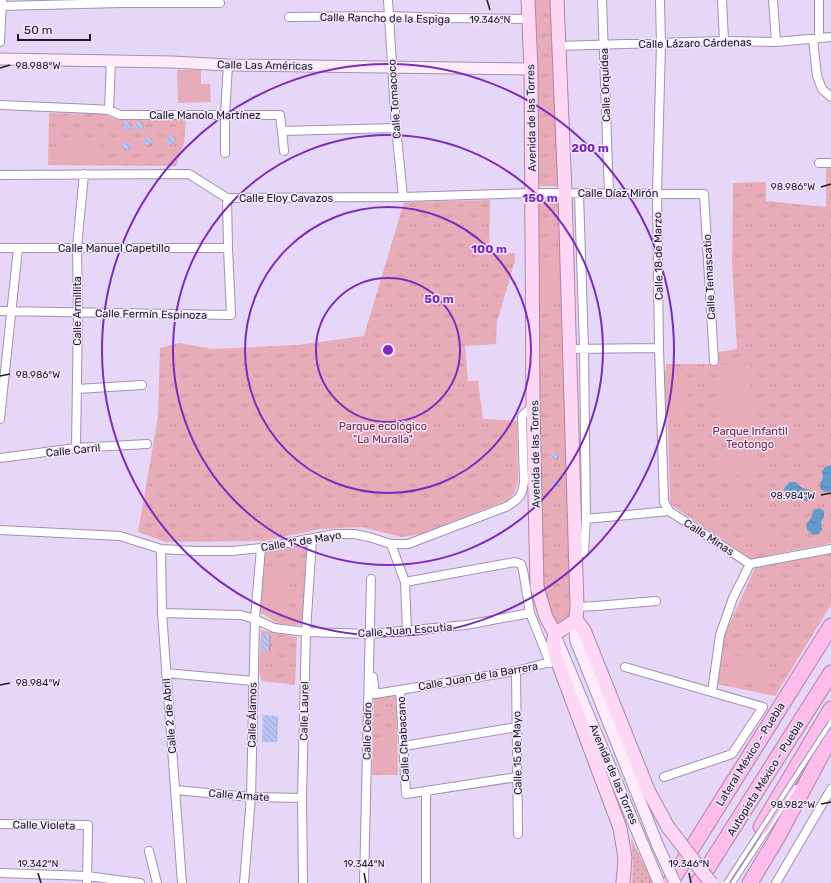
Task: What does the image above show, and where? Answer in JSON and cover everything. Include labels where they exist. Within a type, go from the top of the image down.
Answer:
[{"type":"highway","name":"Lateral México - Puebla","points":[[670,883],[831,626]]},
{"type":"highway","name":"Autopista México - Puebla","points":[[698,883],[831,673]]},
{"type":"highway","name":"Autopista México - Puebla","points":[[727,883],[831,710]]},
{"type":"highway","points":[[750,883],[777,838],[831,737]]},
{"type":"highway","points":[[761,883],[831,757]]},
{"type":"main road","name":"Avenida de las Torres","points":[[528,0],[531,69],[533,406],[538,587],[546,617],[555,634],[659,883]]},
{"type":"main road","name":"Avenida de las Torres","points":[[557,0],[570,349],[577,606],[575,633],[576,641],[658,846],[675,883]]},
{"type":"main road","name":"Calle Las Américas","points":[[0,59],[228,65],[531,69]]},
{"type":"main road","points":[[623,883],[625,858],[620,828],[553,662],[553,643],[555,634],[576,620],[586,635],[648,790],[668,827],[711,883]]},
{"type":"street","name":"Calle Tomacoco","points":[[388,0],[396,128],[403,197]]},
{"type":"street","name":"Calle Orquídea","points":[[602,0],[609,194]]},
{"type":"street","name":"Calle 18 de Marzo","points":[[660,0],[661,44],[657,193],[659,348],[664,502],[669,511]]},
{"type":"street","points":[[722,0],[724,41]]},
{"type":"street","points":[[773,0],[776,42]]},
{"type":"street","points":[[819,0],[816,39],[817,76],[822,89],[831,97]]},
{"type":"street","points":[[0,42],[2,4],[220,3]]},
{"type":"street","name":"Calle Rancho de la Espiga","points":[[289,17],[389,16],[529,19]]},
{"type":"street","name":"Calle Lázaro Cárdenas","points":[[558,46],[724,41],[776,42],[831,37]]},
{"type":"street","points":[[109,110],[111,61]]},
{"type":"street","points":[[225,153],[225,115],[228,65]]},
{"type":"street","name":"Calle Manolo Martínez","points":[[0,106],[109,110],[120,115],[280,115],[282,131]]},
{"type":"street","points":[[284,151],[282,131],[396,128]]},
{"type":"street","points":[[819,163],[831,163]]},
{"type":"street","name":"Calle Armillita","points":[[76,448],[78,312],[77,247],[84,174]]},
{"type":"street","name":"Calle Eloy Cavazos","points":[[0,175],[189,174],[227,198],[403,197],[532,193]]},
{"type":"street","name":"Calle Díaz Mirón","points":[[532,193],[704,194]]},
{"type":"street","points":[[579,194],[584,349],[586,519],[584,553]]},
{"type":"street","name":"Calle Temascatio","points":[[704,194],[714,361]]},
{"type":"street","points":[[227,198],[228,248]]},
{"type":"street","name":"Calle Manuel Capetillo","points":[[0,248],[228,248]]},
{"type":"street","points":[[0,419],[18,248]]},
{"type":"street","name":"Calle Fermín Espinoza","points":[[0,311],[231,315],[228,248]]},
{"type":"street","points":[[570,349],[659,348]]},
{"type":"street","points":[[77,389],[142,385]]},
{"type":"street","name":"Calle 1º de Mayo","points":[[0,530],[120,536],[161,549],[225,551],[261,548],[335,534],[354,534],[370,537],[391,544],[408,544],[508,506],[519,499],[523,492],[524,482],[522,416],[533,406]]},
{"type":"street","name":"Calle Carril","points":[[0,458],[76,448],[147,444]]},
{"type":"street","points":[[586,519],[669,511]]},
{"type":"street","name":"Calle Minas","points":[[669,511],[750,564]]},
{"type":"street","name":"Calle Laurel","points":[[302,883],[302,798],[306,632],[312,539]]},
{"type":"street","points":[[391,544],[405,582],[407,631]]},
{"type":"street","name":"Calle Álamos","points":[[244,883],[251,797],[255,619],[261,548]]},
{"type":"street","name":"Calle 2 de Abril","points":[[161,549],[162,613],[182,883]]},
{"type":"street","points":[[712,692],[720,635],[733,598],[750,564],[831,549]]},
{"type":"street","points":[[405,582],[515,562],[521,564],[530,612],[553,662]]},
{"type":"street","name":"Calle Cedro","points":[[364,883],[371,578]]},
{"type":"street","points":[[577,606],[596,606],[656,601]]},
{"type":"street","name":"Calle Juan Escutia","points":[[162,613],[241,615],[255,619],[274,628],[306,632],[370,634],[466,625],[530,612]]},
{"type":"street","name":"Calle Juan de la Barrera","points":[[369,662],[375,694],[516,671],[553,662]]},
{"type":"street","points":[[625,667],[764,707],[732,754],[664,777]]},
{"type":"street","name":"Calle 15 de Mayo","points":[[516,671],[518,834]]},
{"type":"street","points":[[166,673],[253,681]]},
{"type":"street","name":"Calle Chabacano","points":[[400,690],[406,794],[426,791]]},
{"type":"street","points":[[404,746],[517,726]]},
{"type":"street","points":[[426,883],[426,791],[517,777]]},
{"type":"street","points":[[776,883],[831,789]]},
{"type":"street","name":"Calle Amate","points":[[175,790],[251,797],[302,798]]},
{"type":"street","name":"Calle Violeta","points":[[0,824],[88,826],[87,879]]},
{"type":"street","points":[[149,851],[157,883]]},
{"type":"street","points":[[0,874],[140,883]]},
{"type":"lane","points":[[727,883],[831,722]]},
{"type":"lane","points":[[807,771],[831,733]]},
{"type":"lane","points":[[733,883],[798,784]]},
{"type":"green space","points":[[530,0],[555,0],[560,183],[556,186],[539,186],[535,184]]},
{"type":"green space","points":[[177,70],[201,70],[201,84],[210,84],[211,102],[178,103]]},
{"type":"green space","points":[[49,113],[103,114],[117,119],[186,119],[184,144],[176,166],[48,165]]},
{"type":"green space","points":[[60,143],[100,144],[100,163],[60,163]]},
{"type":"green space","name":"Parque Infantil Teotongo","points":[[826,167],[831,167],[831,543],[751,559],[670,504],[666,364],[713,364],[713,353],[737,349],[732,263],[733,183],[766,182],[766,201],[826,207]]},
{"type":"green space","points":[[556,197],[560,201],[571,601],[569,617],[560,625],[554,623],[542,587],[536,198]]},
{"type":"green space","name":"Parque ecológico \"La Muralla\"","points":[[490,200],[489,254],[515,253],[515,261],[497,322],[496,344],[465,346],[468,381],[478,381],[483,419],[517,421],[518,482],[514,494],[508,500],[422,534],[402,537],[361,527],[320,529],[263,541],[166,542],[138,532],[158,417],[160,348],[179,343],[212,349],[297,345],[364,336],[404,202]]},
{"type":"green space","points":[[540,258],[560,258],[560,303],[539,302]]},
{"type":"green space","points":[[750,364],[754,439],[719,441],[716,365]]},
{"type":"green space","points":[[664,370],[686,370],[687,410],[665,411]]},
{"type":"green space","points":[[757,453],[758,475],[718,477],[717,455]]},
{"type":"green space","points":[[726,490],[745,490],[745,500],[727,501]]},
{"type":"green space","points":[[759,508],[760,519],[741,520],[741,509]]},
{"type":"green space","points":[[757,528],[775,528],[775,538],[757,539]]},
{"type":"green space","points":[[308,544],[302,625],[278,624],[260,612],[264,552]]},
{"type":"green space","points":[[831,552],[831,605],[775,696],[717,684],[723,638],[755,568]]},
{"type":"green space","points":[[266,566],[290,568],[286,610],[262,608]]},
{"type":"green space","points":[[261,630],[297,637],[295,685],[262,681],[259,673]]},
{"type":"green space","points":[[732,655],[768,664],[763,687],[726,678]]},
{"type":"green space","points":[[396,693],[398,775],[372,775],[374,696]]},
{"type":"green space","points":[[375,738],[395,738],[394,773],[374,773]]},
{"type":"green space","points":[[631,838],[653,883],[632,883],[633,861]]},
{"type":"water","points":[[831,465],[831,491],[825,492],[820,489],[820,483],[823,479],[822,471],[825,467]]},
{"type":"water","points":[[790,482],[796,482],[802,488],[810,490],[811,496],[807,501],[798,497],[790,497],[785,494],[784,488]]},
{"type":"water","points":[[819,508],[824,511],[824,517],[821,521],[822,529],[819,534],[813,535],[807,530],[806,524],[812,517],[813,510]]},
{"type":"building","points":[[125,122],[129,122],[131,126],[129,130],[125,130],[123,128],[123,124]]},
{"type":"building","points":[[137,122],[141,122],[143,126],[141,130],[137,130],[135,128],[135,124]]},
{"type":"building","points":[[169,136],[173,136],[175,140],[173,144],[169,144],[167,142],[167,138]]},
{"type":"building","points":[[146,137],[150,137],[152,141],[150,145],[146,145],[144,143],[144,139]]},
{"type":"building","points":[[124,142],[128,142],[130,146],[128,150],[124,150],[122,148],[122,144]]},
{"type":"building","points":[[554,453],[557,456],[554,459],[551,456]]},
{"type":"building","points":[[556,480],[559,483],[556,486],[553,483]]},
{"type":"building","points":[[262,634],[270,634],[269,651],[261,651]]},
{"type":"building","points":[[263,715],[277,716],[276,742],[262,742]]}]
